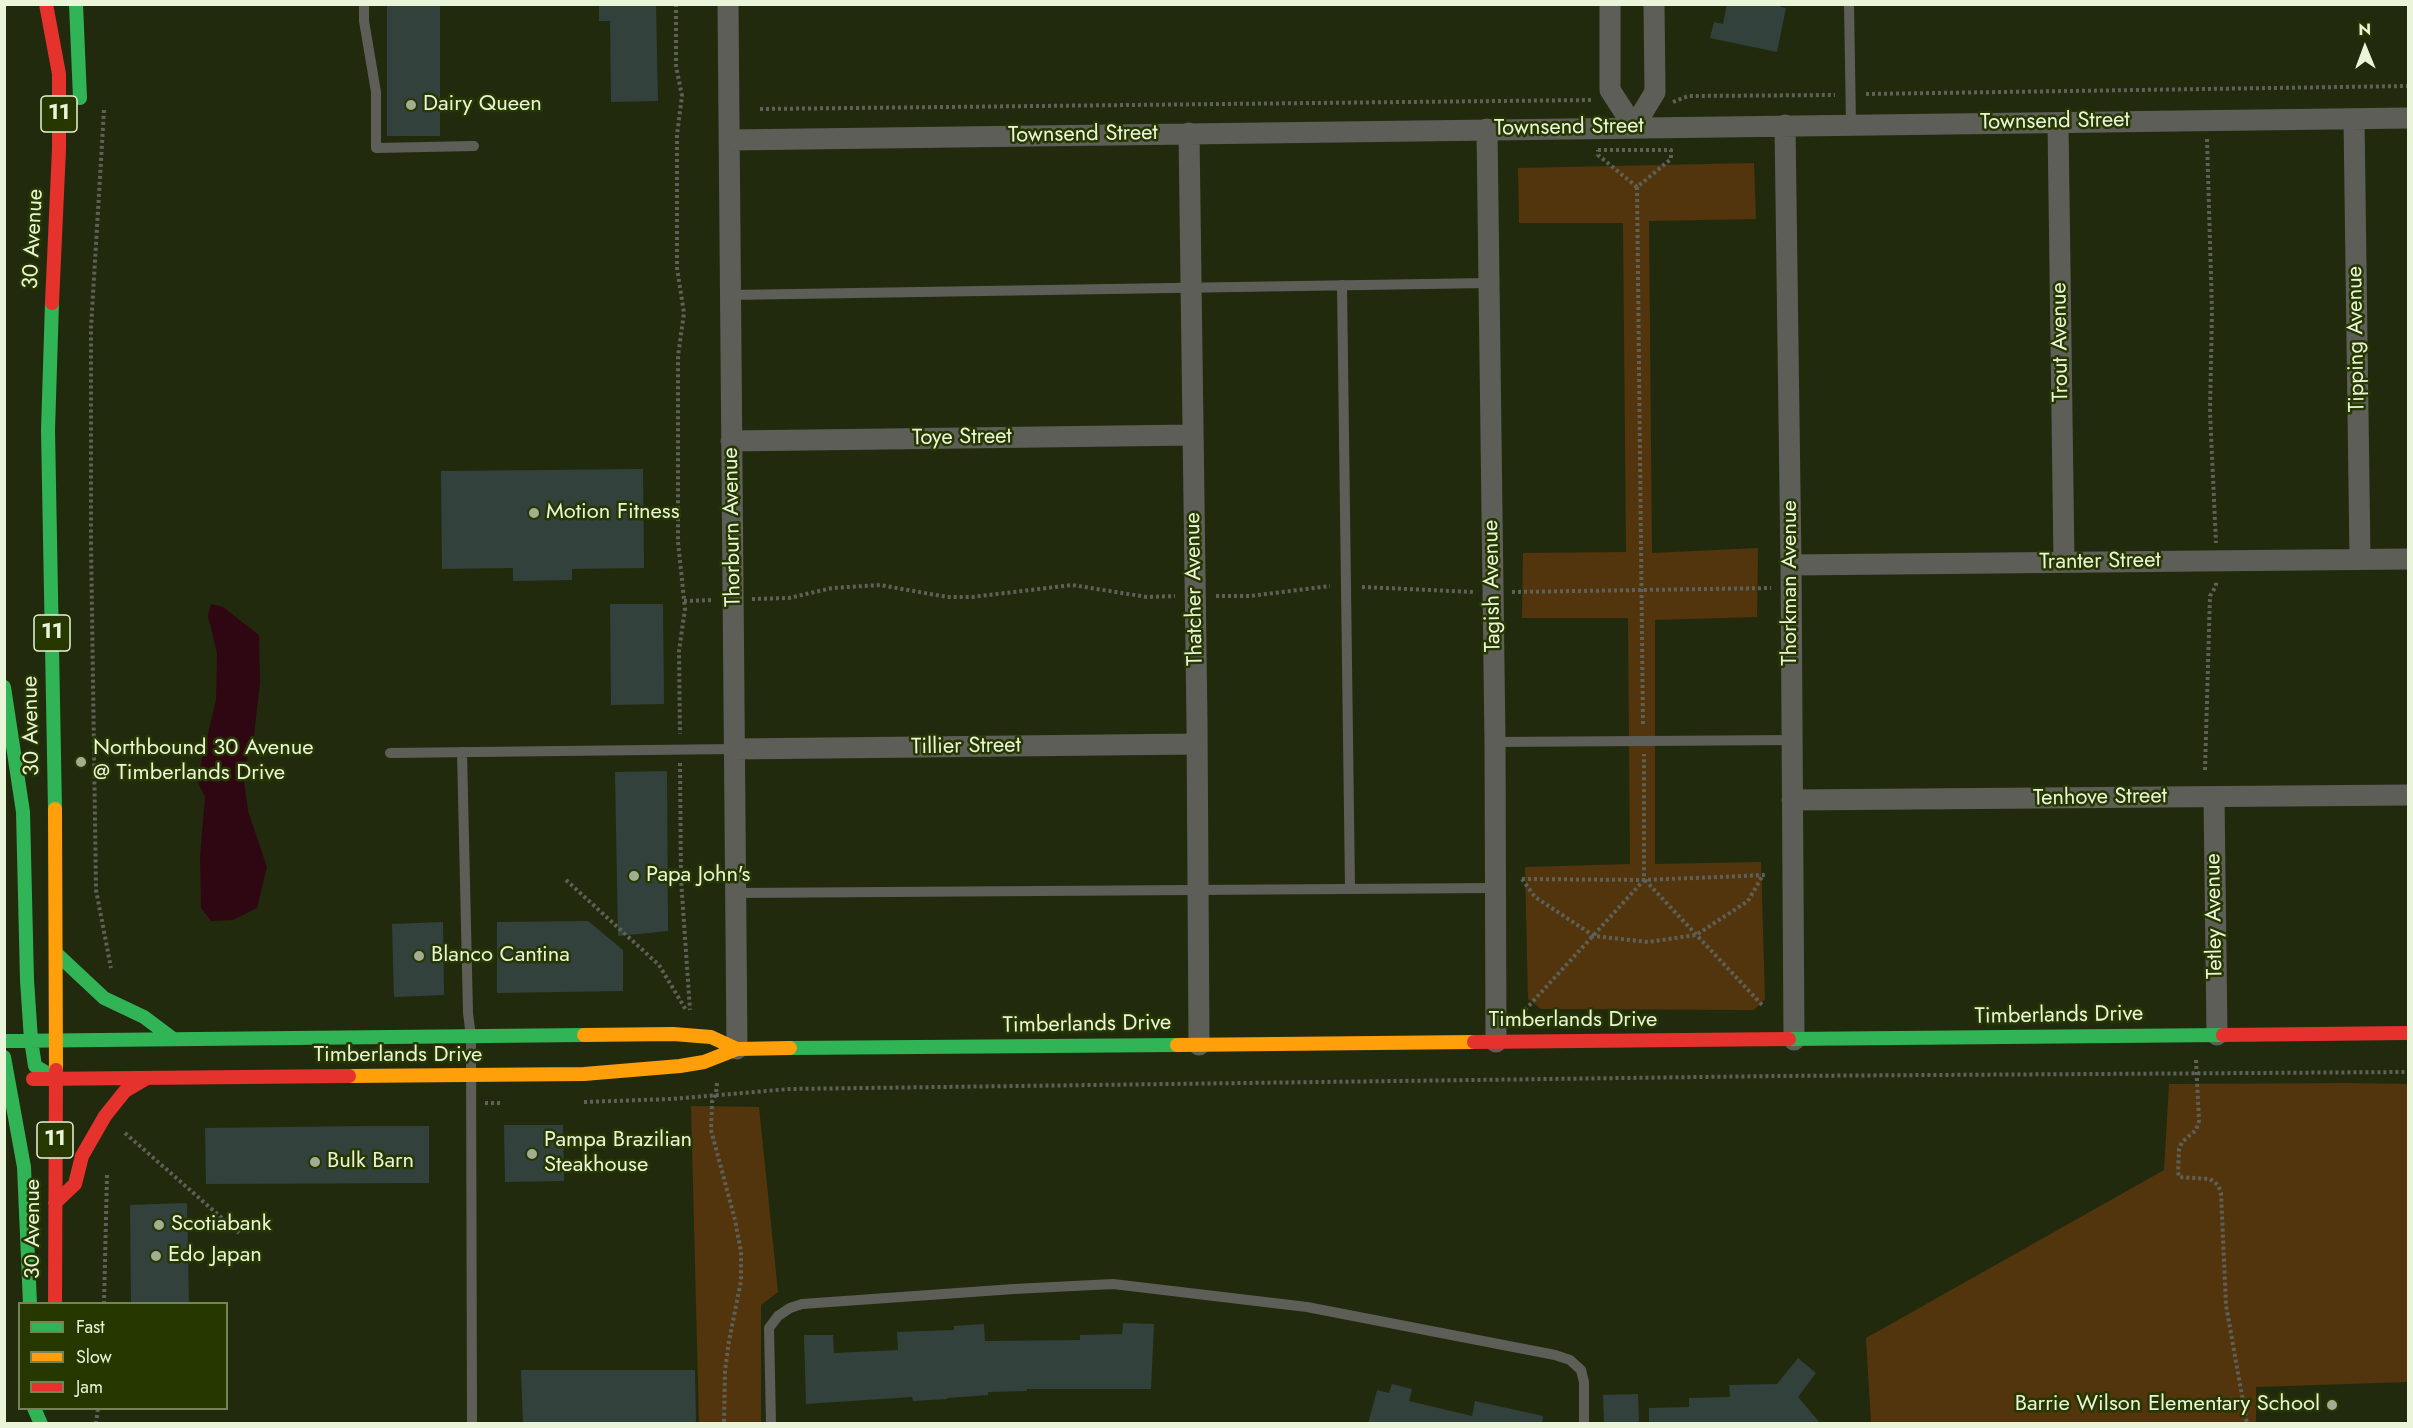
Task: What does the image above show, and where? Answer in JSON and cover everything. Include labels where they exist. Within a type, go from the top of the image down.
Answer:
[{"type":"street","name":"30 Avenue","points":[[46,4],[59,74],[59,149],[48,430],[57,954],[55,1302]]},
{"type":"street","points":[[76,4],[79,111]]},
{"type":"street","name":"Thorburn Avenue","points":[[728,4],[737,1049]]},
{"type":"street","points":[[1610,4],[1610,90],[1634,127],[1655,92],[1654,4]]},
{"type":"street","name":"Townsend Street","points":[[729,140],[2409,118]]},
{"type":"street","name":"Tipping Avenue","points":[[2354,119],[2360,559]]},
{"type":"street","name":"Trout Avenue","points":[[2058,123],[2064,562]]},
{"type":"street","name":"Thorkman Avenue","points":[[1785,125],[1794,1040]]},
{"type":"street","name":"Tagish Avenue","points":[[1486,129],[1497,888],[1496,1042]]},
{"type":"street","name":"Thatcher Avenue","points":[[1189,133],[1199,1045]]},
{"type":"street","points":[[55,225],[72,169]]},
{"type":"street","name":"Toye Street","points":[[731,441],[1193,435]]},
{"type":"street","name":"Tranter Street","points":[[1791,564],[2409,559]]},
{"type":"street","points":[[4,687],[23,812],[27,980],[35,1066],[55,1078]]},
{"type":"street","name":"Tillier Street","points":[[734,749],[1197,744]]},
{"type":"street","name":"Tenhove Street","points":[[1792,800],[2409,795]]},
{"type":"street","name":"Tetley Avenue","points":[[2214,797],[2217,1035]]},
{"type":"street","points":[[57,954],[104,998],[144,1017],[172,1038]]},
{"type":"street","name":"Timberlands Drive","points":[[7,1081],[55,1078],[471,1077],[584,1074],[680,1066],[704,1062],[737,1049],[2409,1033]]},
{"type":"street","name":"Timberlands Drive","points":[[4,1041],[673,1034],[711,1037],[737,1049]]},
{"type":"street","points":[[4,1057],[24,1167],[30,1302]]},
{"type":"street","points":[[55,1203],[75,1184],[81,1156],[105,1116],[125,1091],[147,1078]]},
{"type":"street","points":[[35,1410],[41,1424]]},
{"type":"lane","points":[[364,4],[364,21],[376,92],[376,148],[474,146]]},
{"type":"lane","points":[[1849,4],[1851,125]]},
{"type":"lane","points":[[730,295],[1489,283]]},
{"type":"lane","points":[[1341,285],[1350,889]]},
{"type":"lane","points":[[1495,742],[1791,740]]},
{"type":"lane","points":[[390,753],[734,749]]},
{"type":"lane","points":[[462,752],[468,1013],[471,1037],[471,1424]]},
{"type":"lane","points":[[735,893],[1497,888]]},
{"type":"lane","points":[[771,1424],[769,1328],[778,1316],[790,1308],[802,1304],[1113,1284],[1307,1307],[1555,1355],[1570,1360],[1581,1370],[1584,1382],[1584,1424]]},
{"type":"path","points":[[676,4],[676,66],[682,96],[677,135],[677,268],[684,313],[678,356],[678,542],[684,601],[679,651],[681,879],[690,1012]]},
{"type":"path","points":[[1676,102],[1688,96],[2409,86]]},
{"type":"path","points":[[2206,89],[2206,97]]},
{"type":"path","points":[[760,109],[1588,99],[1597,103]]},
{"type":"path","points":[[104,106],[91,328],[91,542],[96,890],[110,965]]},
{"type":"path","points":[[2207,134],[2212,311],[2210,412],[2215,527]]},
{"type":"path","points":[[1598,150],[1671,150],[1671,159],[1637,187],[1598,156],[1598,150]]},
{"type":"path","points":[[1525,1010],[1644,880],[1637,187]]},
{"type":"path","points":[[748,599],[789,598],[832,588],[880,585],[946,597],[972,597],[1072,585],[1147,597],[1250,596],[1345,586],[1479,592]]},
{"type":"path","points":[[1504,592],[1775,588]]},
{"type":"path","points":[[2205,770],[2211,594]]},
{"type":"path","points":[[684,601],[719,600]]},
{"type":"path","points":[[1765,875],[1748,901],[1696,935],[1648,942],[1594,936],[1535,897],[1521,879],[1644,880],[1765,875]]},
{"type":"path","points":[[566,880],[659,964],[687,1011],[699,1013]]},
{"type":"path","points":[[1644,880],[1764,1007]]},
{"type":"path","points":[[2195,1055],[2199,1121],[2196,1130],[2182,1142],[2179,1149],[2178,1172],[2179,1177],[2210,1179],[2218,1185],[2221,1193],[2226,1305],[2247,1424]]},
{"type":"path","points":[[580,1102],[670,1099],[789,1089],[1728,1077],[2409,1072]]},
{"type":"path","points":[[717,1077],[716,1094],[712,1102],[711,1130],[735,1220],[741,1252],[741,1281],[725,1371],[724,1424]]},
{"type":"path","points":[[501,1103],[513,1103]]},
{"type":"path","points":[[120,1129],[239,1233]]},
{"type":"path","points":[[104,1302],[107,1173]]},
{"type":"shaded area","points":[[1754,163],[1756,219],[1649,221],[1652,553],[1758,548],[1757,617],[1655,620],[1655,864],[1761,862],[1765,999],[1754,1010],[1541,1009],[1528,999],[1525,867],[1630,864],[1628,618],[1522,618],[1523,553],[1626,552],[1623,223],[1519,223],[1518,168]]},
{"type":"shaded area","points":[[211,604],[223,607],[259,635],[260,682],[254,736],[243,773],[248,811],[267,867],[257,908],[233,920],[211,921],[201,908],[200,857],[205,797],[197,780],[216,700],[217,653],[208,616]]},
{"type":"shaded area","points":[[2169,1084],[2408,1084],[2408,1382],[2256,1387],[2256,1423],[1871,1423],[1866,1338],[2164,1170]]},
{"type":"shaded area","points":[[691,1106],[759,1107],[778,1292],[761,1305],[761,1423],[699,1423]]},
{"type":"building","points":[[387,4],[440,4],[440,136],[387,136]]},
{"type":"building","points":[[599,4],[656,4],[658,101],[611,102],[610,21],[599,21]]},
{"type":"building","points":[[1727,4],[1781,4],[1780,7],[1786,8],[1777,52],[1710,38],[1714,22],[1723,24]]},
{"type":"building","points":[[643,469],[644,568],[572,569],[572,580],[513,581],[513,568],[442,569],[441,471]]},
{"type":"building","points":[[610,604],[663,604],[664,704],[611,705]]},
{"type":"building","points":[[667,771],[668,931],[618,936],[615,772]]},
{"type":"building","points":[[588,921],[623,950],[623,991],[497,993],[497,922]]},
{"type":"building","points":[[443,922],[444,995],[394,997],[392,924]]},
{"type":"building","points":[[504,1125],[563,1125],[564,1181],[505,1182]]},
{"type":"building","points":[[429,1126],[429,1183],[206,1184],[205,1128]]},
{"type":"building","points":[[187,1203],[189,1302],[131,1302],[130,1205]]},
{"type":"building","points":[[1123,1323],[1154,1324],[1151,1389],[1027,1389],[1027,1391],[988,1392],[988,1395],[947,1399],[913,1401],[912,1397],[806,1404],[804,1335],[833,1335],[834,1353],[898,1350],[897,1332],[954,1330],[954,1326],[984,1324],[985,1341],[1080,1340],[1080,1335],[1122,1334]]},
{"type":"building","points":[[1798,1358],[1816,1373],[1798,1397],[1821,1424],[1649,1424],[1649,1408],[1689,1407],[1689,1398],[1730,1397],[1729,1385],[1777,1384]]},
{"type":"building","points":[[521,1370],[695,1370],[696,1424],[523,1424]]},
{"type":"building","points":[[1392,1384],[1412,1389],[1409,1401],[1472,1416],[1475,1401],[1543,1416],[1542,1424],[1368,1424],[1377,1390],[1389,1393]]},
{"type":"building","points":[[1638,1394],[1639,1424],[1604,1424],[1603,1395]]},
{"type":"traffic: fast","points":[[76,4],[80,98]]},
{"type":"traffic: fast","points":[[52,303],[48,430],[55,809]]},
{"type":"traffic: fast","points":[[4,687],[23,812],[27,980],[31,1040],[35,1066],[55,1078]]},
{"type":"traffic: fast","points":[[57,954],[104,998],[144,1017],[172,1038]]},
{"type":"traffic: fast","points":[[4,1041],[584,1035]]},
{"type":"traffic: fast","points":[[1789,1039],[2223,1035]]},
{"type":"traffic: fast","points":[[790,1048],[1177,1045]]},
{"type":"traffic: fast","points":[[4,1057],[24,1167],[30,1302]]},
{"type":"traffic: fast","points":[[35,1410],[41,1424]]},
{"type":"traffic: slow","points":[[55,809],[56,1070]]},
{"type":"traffic: slow","points":[[584,1035],[673,1034],[711,1037],[737,1049]]},
{"type":"traffic: slow","points":[[1177,1045],[1474,1042]]},
{"type":"traffic: slow","points":[[349,1076],[584,1074],[680,1066],[704,1062],[737,1049],[790,1048]]},
{"type":"traffic: jam","points":[[46,4],[59,74],[59,149],[52,303]]},
{"type":"traffic: jam","points":[[2223,1035],[2408,1033]]},
{"type":"traffic: jam","points":[[1474,1042],[1789,1039]]},
{"type":"traffic: jam","points":[[55,1302],[56,1070]]},
{"type":"traffic: jam","points":[[33,1079],[349,1076]]},
{"type":"traffic: jam","points":[[55,1203],[75,1184],[82,1156],[105,1116],[125,1091],[147,1078]]},
{"type":"place","name":"Dairy Queen","points":[[411,105]]},
{"type":"place","name":"Motion Fitness","points":[[534,513]]},
{"type":"place","name":"Northbound 30 Avenue @ Timberlands Drive","points":[[81,762]]},
{"type":"place","name":"Papa John's","points":[[634,876]]},
{"type":"place","name":"Blanco Cantina","points":[[419,956]]},
{"type":"place","name":"Pampa Brazilian Steakhouse","points":[[532,1154]]},
{"type":"place","name":"Bulk Barn","points":[[315,1162]]},
{"type":"place","name":"Scotiabank","points":[[159,1225]]},
{"type":"place","name":"Edo Japan","points":[[156,1256]]},
{"type":"place","name":"Barrie Wilson Elementary School","points":[[2332,1405]]}]
